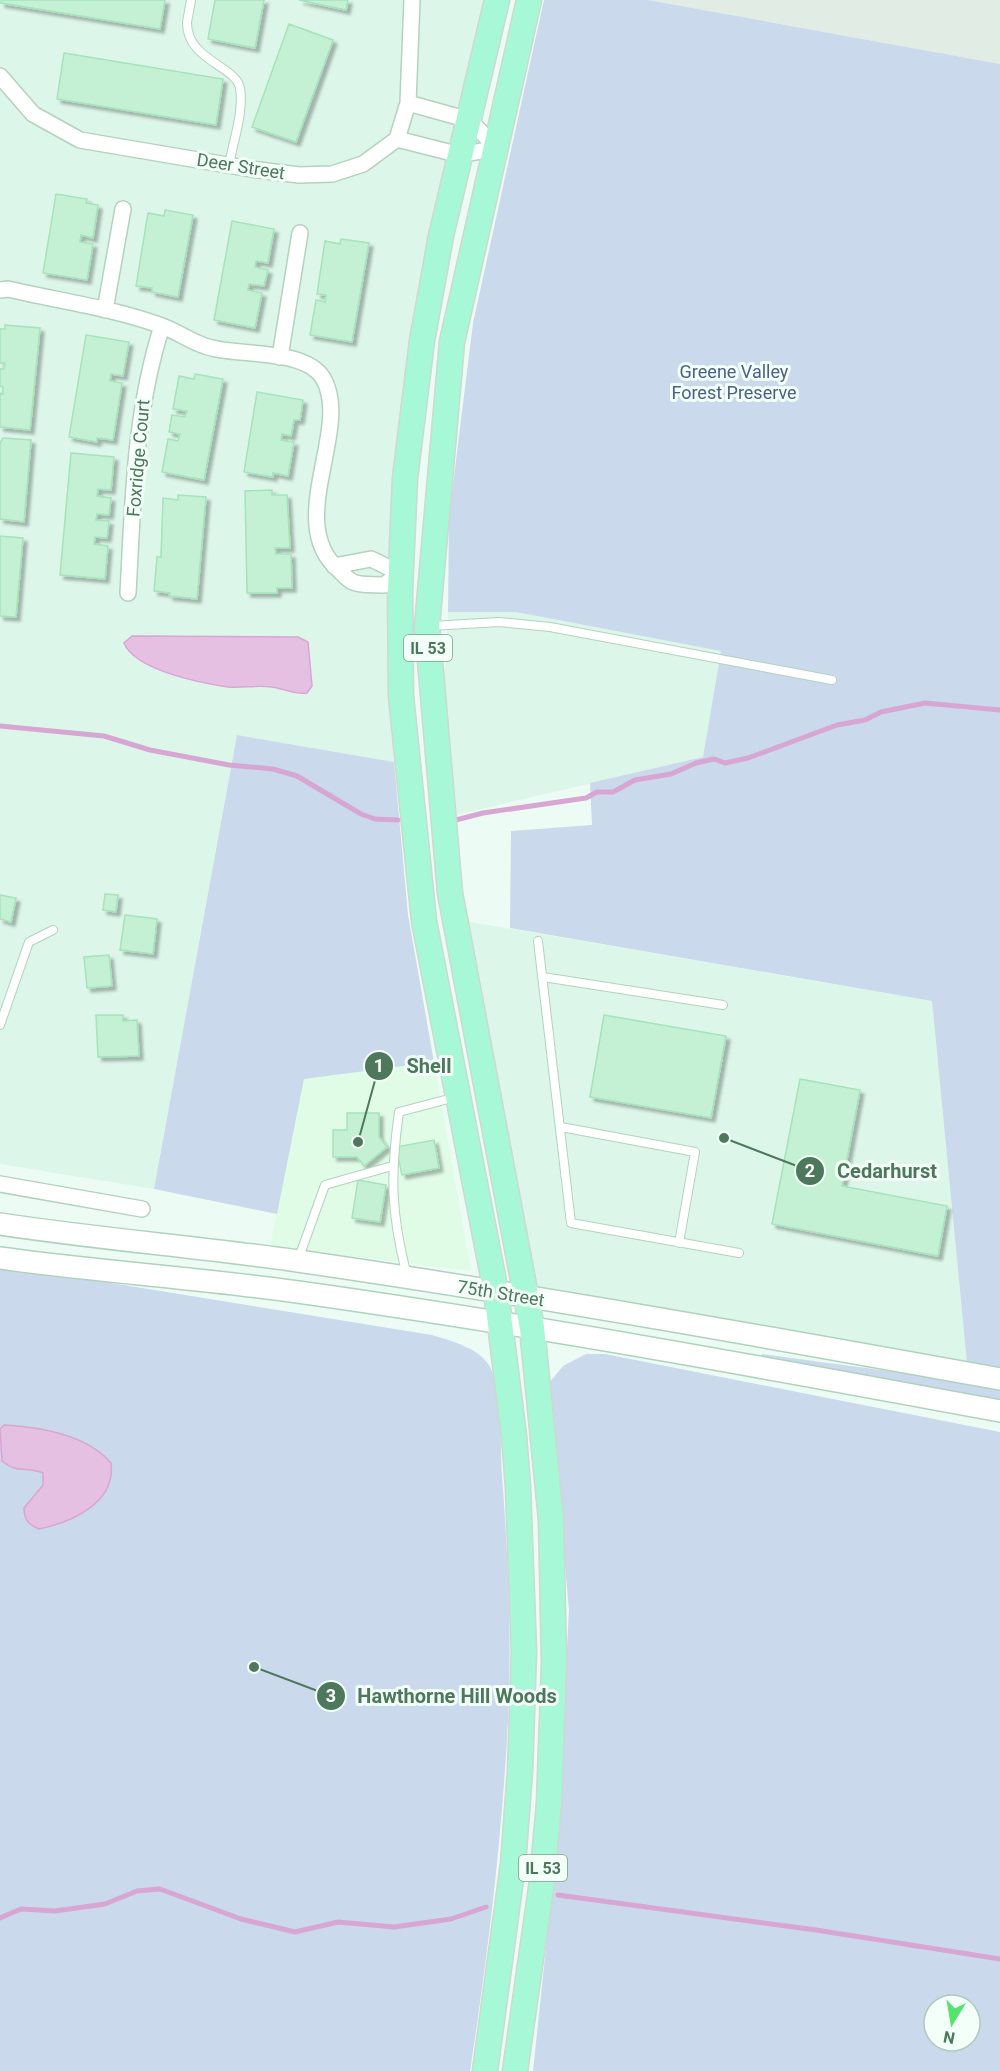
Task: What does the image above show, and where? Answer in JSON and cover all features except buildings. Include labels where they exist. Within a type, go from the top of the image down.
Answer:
[{"type":"main road","name":"IL 53","points":[[497,0],[441,236],[411,412],[416,573],[427,626],[450,893],[527,1297],[552,1520],[554,1663],[544,1859],[515,2071]]},
{"type":"main road","name":"IL 53","points":[[485,2071],[513,1864],[523,1705],[523,1577],[517,1476],[496,1292],[424,921],[401,696],[416,573],[452,342],[529,0]]},
{"type":"main road","name":"75th Street","points":[[0,1224],[297,1261],[407,1278],[1000,1379]]},
{"type":"main road","name":"75th Street","points":[[0,1258],[287,1290],[724,1360],[1000,1411]]},
{"type":"street","points":[[412,0],[408,103],[397,139],[460,155],[497,148]]},
{"type":"street","name":"Deer Street","points":[[0,76],[33,114],[80,140],[229,165],[299,175],[332,174],[363,164],[397,139]]},
{"type":"street","points":[[408,103],[469,120],[497,148]]},
{"type":"street","points":[[105,310],[123,209]]},
{"type":"street","points":[[280,357],[300,233]]},
{"type":"street","points":[[0,290],[8,289],[105,310],[162,326],[211,348],[280,357],[308,364],[322,377],[328,392],[329,416],[317,498],[318,531],[326,556],[353,582],[384,585],[416,573]]},
{"type":"street","name":"Foxridge Court","points":[[128,593],[135,457],[148,368],[162,326]]},
{"type":"street","points":[[334,566],[371,559],[416,573]]},
{"type":"street","points":[[0,1184],[142,1209]]},
{"type":"lane","points":[[191,0],[187,25],[192,41],[207,60],[233,75],[240,86],[240,104],[229,165]]},
{"type":"lane","points":[[427,626],[499,622],[550,627],[831,680]]},
{"type":"lane","points":[[0,1025],[29,942],[53,930]]},
{"type":"lane","points":[[538,941],[572,1223],[739,1253]]},
{"type":"lane","points":[[543,977],[723,1005]]},
{"type":"lane","points":[[407,1278],[395,1231],[392,1166],[399,1112],[459,1096]]},
{"type":"lane","points":[[561,1127],[695,1152],[679,1243]]},
{"type":"lane","points":[[297,1261],[325,1185],[392,1166]]},
{"type":"shaded area","points":[[0,0],[484,0],[400,426],[387,612],[394,762],[237,735],[154,1189],[0,1164]]},
{"type":"shaded area","points":[[648,0],[1000,0],[1000,64],[950,55]]},
{"type":"shaded area","points":[[448,612],[516,612],[721,651],[703,757],[452,816],[443,715]]},
{"type":"shaded area","points":[[132,636],[298,637],[308,642],[312,686],[307,693],[266,686],[228,687],[170,674],[141,661],[130,652],[124,643]]},
{"type":"shaded area","points":[[465,921],[932,1001],[967,1363],[528,1285]]},
{"type":"shaded area","points":[[434,1062],[471,1271],[270,1246],[304,1079]]},
{"type":"shaded area","points":[[4,1425],[62,1434],[101,1453],[111,1463],[111,1477],[99,1500],[78,1516],[39,1529],[32,1526],[26,1519],[24,1508],[43,1485],[43,1473],[17,1469],[2,1461],[0,1429]]},
{"type":"green space","name":"Greene Valley Forest Preserve","points":[[544,0],[648,0],[1000,64],[1000,1368],[967,1363],[932,1001],[510,928],[511,831],[592,825],[590,783],[703,757],[721,651],[516,612],[448,612],[449,517],[473,323]]},
{"type":"green space","points":[[237,735],[394,762],[408,915],[434,1062],[304,1079],[277,1214],[154,1189]]},
{"type":"green space","points":[[0,1265],[432,1335],[472,1350],[490,1367],[497,1391],[500,1420],[510,1659],[498,1852],[470,2071],[0,2071]]},
{"type":"green space","points":[[586,1354],[605,1354],[1000,1432],[1000,2071],[533,2071],[556,1853],[569,1610],[549,1383],[563,1366]]},
{"type":"green space","points":[[762,1354],[910,1374],[1000,1390],[1000,1400],[762,1356]]},
{"type":"waterway","points":[[452,821],[483,813],[586,798],[597,792],[613,792],[635,780],[671,774],[696,763],[714,759],[725,763],[748,758],[837,725],[865,720],[881,712],[925,703],[1000,710]]},
{"type":"waterway","points":[[0,726],[104,736],[150,750],[229,765],[273,769],[297,776],[361,814],[375,819],[398,820]]},
{"type":"waterway","points":[[0,1918],[21,1909],[55,1911],[105,1904],[137,1891],[160,1889],[241,1919],[295,1932],[338,1922],[394,1927],[451,1919],[486,1907]]},
{"type":"waterway","points":[[558,1895],[816,1930],[1000,1959]]},
{"type":"place","name":"Cedarhurst","points":[[724,1138]]},
{"type":"place","name":"Shell","points":[[358,1142]]},
{"type":"place","name":"Hawthorne Hill Woods","points":[[254,1667]]}]
